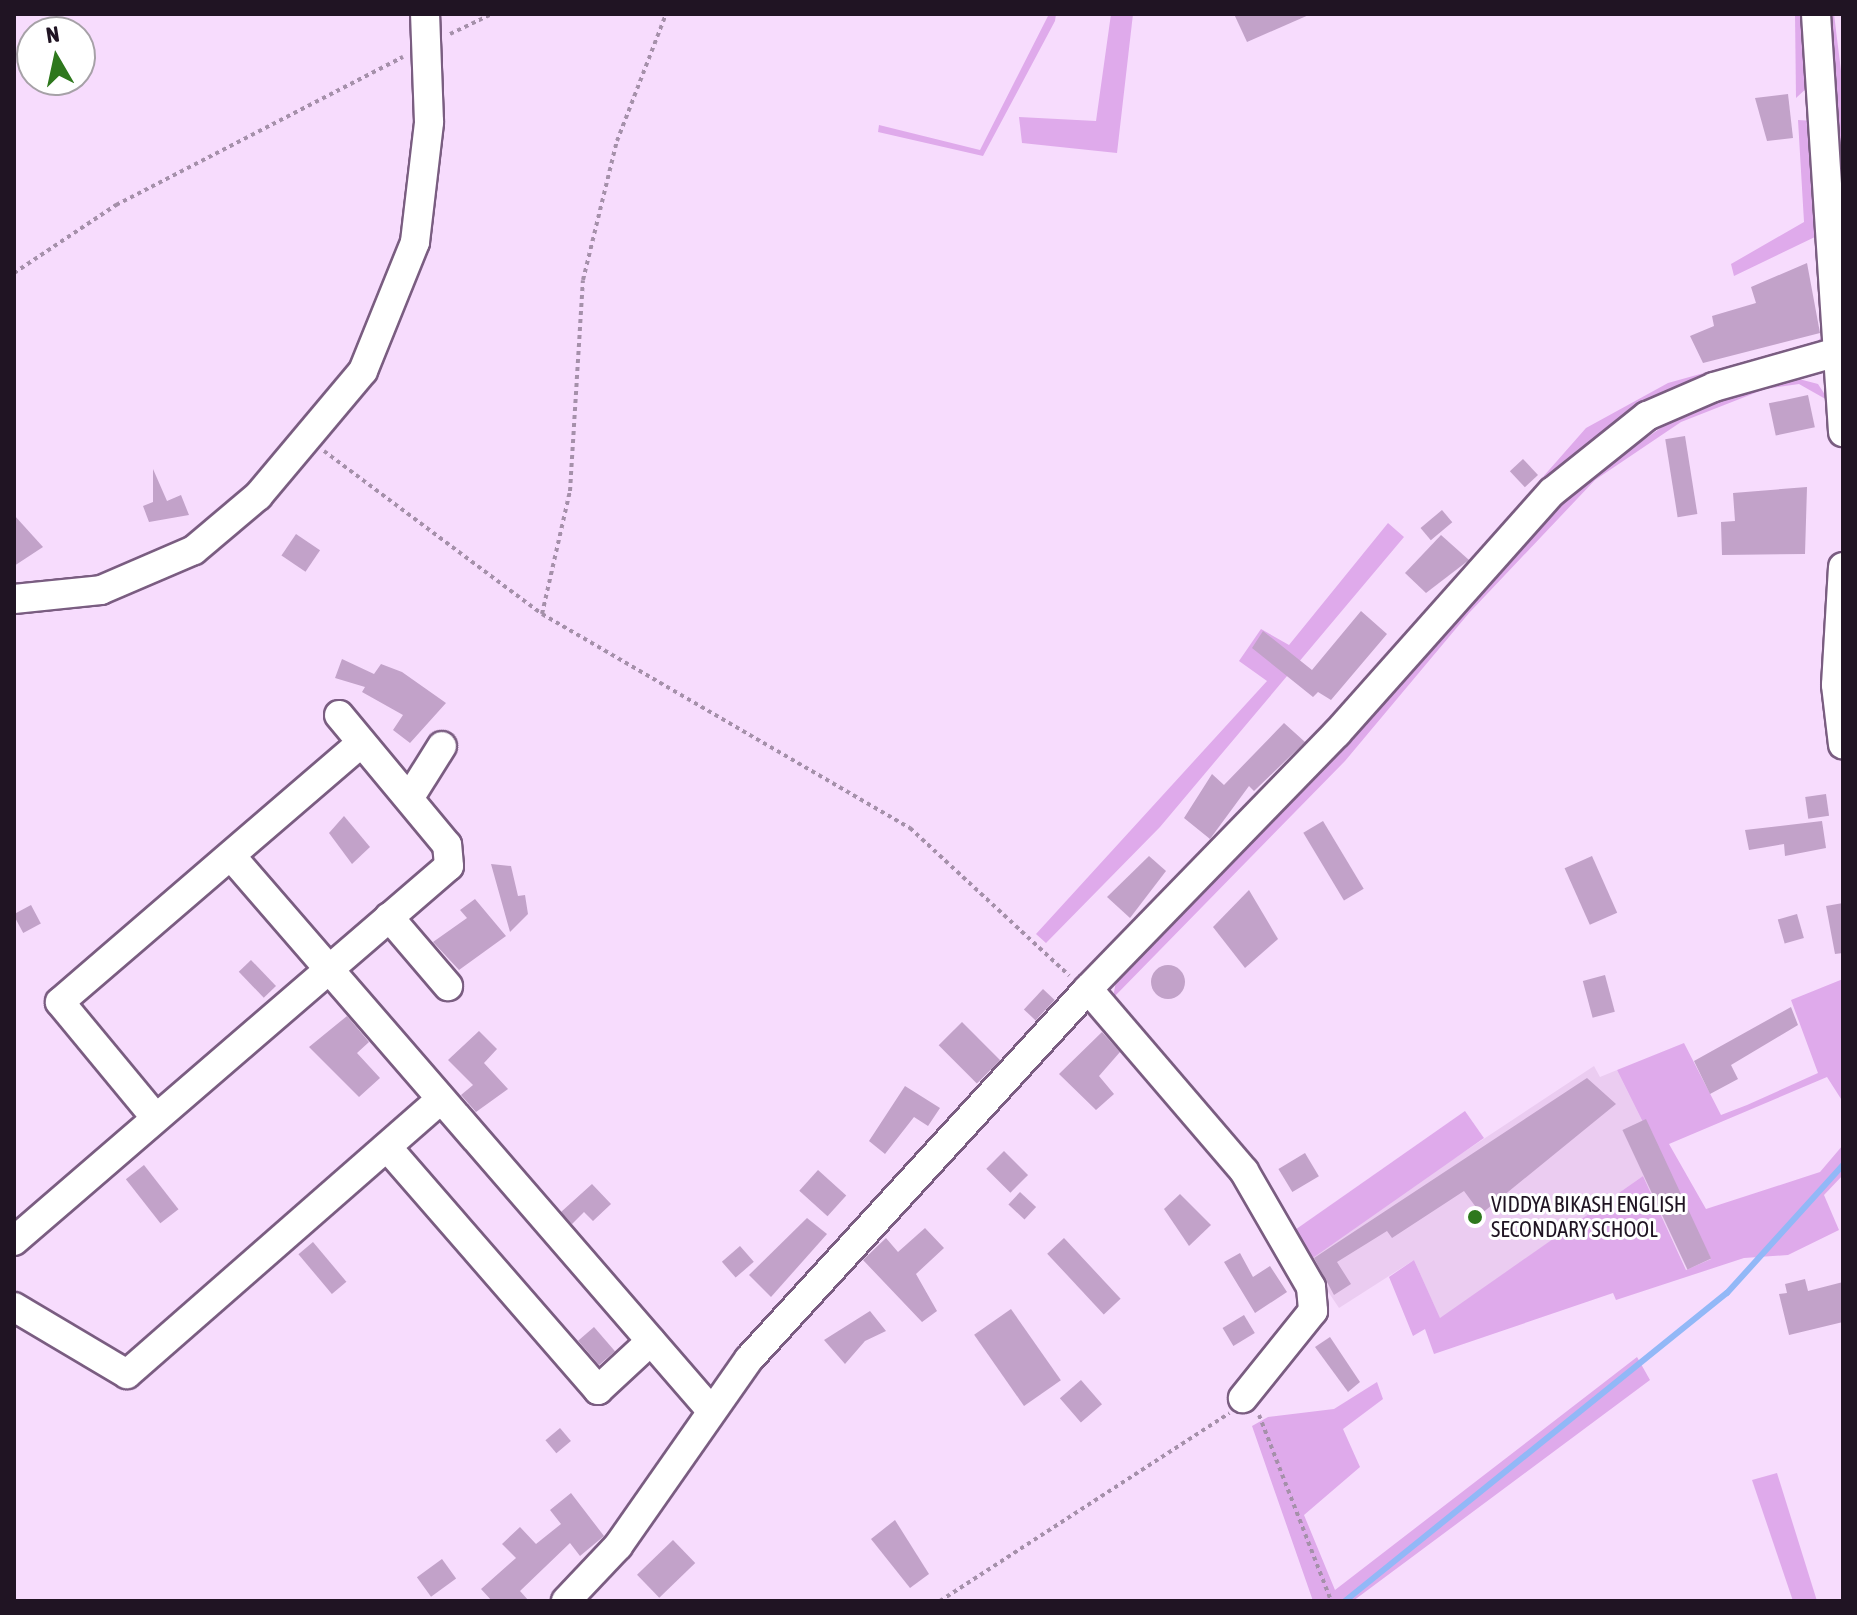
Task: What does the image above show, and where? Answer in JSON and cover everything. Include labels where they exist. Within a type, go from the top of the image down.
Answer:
[{"type":"street","points":[[14,599],[101,590],[168,566],[222,531],[309,440],[363,371],[406,277],[428,138],[429,44],[425,14]]},
{"type":"street","points":[[1816,14],[1843,432]]},
{"type":"street","points":[[566,1601],[618,1546],[709,1408],[1088,989],[1606,443],[1714,387],[1838,352]]},
{"type":"street","points":[[1843,567],[1836,685],[1843,745]]},
{"type":"street","points":[[14,1241],[449,866],[447,845],[339,715]]},
{"type":"street","points":[[155,1117],[60,1002],[361,743]]},
{"type":"street","points":[[410,797],[442,746]]},
{"type":"street","points":[[231,856],[709,1408]]},
{"type":"street","points":[[389,917],[448,986]]},
{"type":"street","points":[[1088,989],[1244,1171],[1311,1287],[1313,1311],[1246,1394]]},
{"type":"street","points":[[14,1307],[127,1374],[441,1099]]},
{"type":"street","points":[[387,1147],[598,1390],[651,1341]]},
{"type":"path","points":[[14,273],[116,205],[492,14]]},
{"type":"path","points":[[542,614],[570,491],[583,280],[617,141],[666,14]]},
{"type":"path","points":[[309,440],[542,614],[857,792],[910,828],[1027,944],[1088,989]]},
{"type":"path","points":[[940,1601],[1215,1427],[1246,1394],[1331,1601]]},
{"type":"shaded area","points":[[1049,14],[1056,14],[1055,21],[983,156],[878,132],[879,125],[980,150]]},
{"type":"shaded area","points":[[1111,14],[1133,14],[1117,153],[1022,143],[1019,117],[1096,121]]},
{"type":"shaded area","points":[[1795,14],[1806,14],[1809,86],[1796,98]]},
{"type":"shaded area","points":[[1824,14],[1834,14],[1842,79],[1843,232]]},
{"type":"shaded area","points":[[1798,120],[1815,121],[1830,332],[1822,344],[1628,416],[1358,701],[1345,702],[1586,428],[1668,383],[1818,341],[1826,331],[1817,236],[1734,276],[1731,264],[1804,222]]},
{"type":"shaded area","points":[[1795,378],[1818,384],[1829,401],[1799,384],[1765,389],[1681,422],[1595,480],[1469,613],[1345,761],[1113,998],[1116,981],[1334,756],[1574,489],[1679,415]]},
{"type":"shaded area","points":[[1388,523],[1404,537],[1160,827],[1046,943],[1036,934],[1267,681],[1239,661],[1261,629],[1289,645]]},
{"type":"shaded area","points":[[1843,979],[1843,1102],[1827,1077],[1669,1144],[1706,1209],[1820,1172],[1843,1145],[1843,1175],[1824,1195],[1839,1230],[1788,1255],[1744,1258],[1616,1300],[1613,1293],[1434,1354],[1425,1329],[1413,1336],[1389,1277],[1414,1260],[1440,1318],[1643,1176],[1686,1270],[1711,1259],[1617,1070],[1684,1043],[1721,1115],[1747,1105],[1818,1073],[1791,1000]]},
{"type":"shaded area","name":"VIDDYA BIKASH ENGLISH SECONDARY SCHOOL","points":[[1594,1066],[1600,1077],[1617,1070],[1711,1259],[1687,1270],[1643,1176],[1440,1319],[1414,1260],[1339,1308],[1305,1257]]},
{"type":"shaded area","points":[[1465,1111],[1484,1138],[1310,1260],[1291,1233]]},
{"type":"shaded area","points":[[1637,1357],[1650,1380],[1353,1601],[1313,1601],[1252,1426],[1268,1417],[1334,1409],[1377,1382],[1383,1399],[1343,1429],[1360,1467],[1304,1515],[1335,1590]]},
{"type":"shaded area","points":[[1777,1473],[1817,1601],[1793,1601],[1752,1480]]},
{"type":"building","points":[[1234,14],[1311,14],[1247,42]]},
{"type":"building","points":[[1788,94],[1793,138],[1767,141],[1755,98]]},
{"type":"building","points":[[1807,263],[1820,333],[1703,363],[1690,336],[1714,326],[1712,316],[1756,303],[1751,287]]},
{"type":"building","points":[[1808,395],[1815,427],[1776,436],[1769,403]]},
{"type":"building","points":[[1685,436],[1697,514],[1678,517],[1665,439]]},
{"type":"building","points":[[1523,459],[1538,475],[1525,487],[1510,471]]},
{"type":"building","points":[[153,469],[167,501],[181,495],[189,515],[149,522],[143,506],[153,502]]},
{"type":"building","points":[[1807,487],[1805,554],[1722,555],[1721,522],[1735,521],[1733,493]]},
{"type":"building","points":[[1442,510],[1452,522],[1431,540],[1421,528]]},
{"type":"building","points":[[14,515],[43,547],[14,566]]},
{"type":"building","points":[[296,534],[320,550],[306,572],[281,556]]},
{"type":"building","points":[[1441,535],[1469,560],[1426,593],[1405,573]]},
{"type":"building","points":[[1361,611],[1387,634],[1331,700],[1318,692],[1313,697],[1252,648],[1263,631],[1312,670]]},
{"type":"building","points":[[342,659],[374,674],[381,664],[402,672],[446,703],[410,743],[393,730],[403,715],[362,692],[365,687],[335,678]]},
{"type":"building","points":[[1284,723],[1305,742],[1254,791],[1249,786],[1210,839],[1184,818],[1212,774],[1224,785]]},
{"type":"building","points":[[1826,794],[1829,816],[1808,819],[1805,797]]},
{"type":"building","points":[[344,816],[370,847],[352,864],[329,833]]},
{"type":"building","points":[[1323,821],[1364,889],[1344,901],[1303,833]]},
{"type":"building","points":[[1822,821],[1826,848],[1785,856],[1784,844],[1749,850],[1745,830]]},
{"type":"building","points":[[1149,856],[1166,871],[1130,918],[1107,897]]},
{"type":"building","points":[[1592,856],[1617,913],[1590,925],[1565,868]]},
{"type":"building","points":[[491,864],[511,866],[518,896],[525,895],[528,914],[510,932]]},
{"type":"building","points":[[1249,890],[1278,939],[1245,968],[1213,927]]},
{"type":"building","points":[[475,899],[506,936],[459,970],[433,942],[467,918],[460,910]]},
{"type":"building","points":[[1843,903],[1843,953],[1835,954],[1826,906]]},
{"type":"building","points":[[31,905],[41,924],[23,933],[14,914]]},
{"type":"building","points":[[1797,914],[1804,938],[1785,944],[1778,920]]},
{"type":"building","points":[[251,960],[276,986],[264,998],[239,972]]},
{"type":"building","points":[[1168,965],[1180,970],[1185,982],[1180,994],[1168,999],[1156,994],[1151,982],[1156,970]]},
{"type":"building","points":[[1605,975],[1615,1012],[1593,1018],[1583,981]]},
{"type":"building","points":[[1043,989],[1055,1000],[1036,1020],[1024,1009]]},
{"type":"building","points":[[1791,1007],[1798,1025],[1731,1065],[1738,1079],[1710,1094],[1694,1061]]},
{"type":"building","points":[[347,1016],[369,1042],[357,1053],[380,1078],[359,1097],[309,1047]]},
{"type":"building","points":[[962,1022],[1000,1060],[977,1084],[939,1045]]},
{"type":"building","points":[[479,1031],[497,1049],[484,1063],[508,1089],[476,1112],[461,1095],[473,1085],[448,1060]]},
{"type":"building","points":[[1102,1032],[1120,1052],[1099,1076],[1114,1094],[1096,1110],[1059,1074]]},
{"type":"building","points":[[1587,1078],[1616,1104],[1481,1214],[1464,1191],[1392,1238],[1387,1231],[1337,1262],[1351,1284],[1334,1295],[1314,1258]]},
{"type":"building","points":[[905,1086],[940,1108],[928,1126],[914,1117],[885,1154],[869,1141]]},
{"type":"building","points":[[1646,1119],[1711,1259],[1688,1270],[1622,1130]]},
{"type":"building","points":[[1004,1151],[1028,1175],[1010,1193],[986,1169]]},
{"type":"building","points":[[1305,1153],[1319,1176],[1292,1192],[1278,1169]]},
{"type":"building","points":[[144,1165],[178,1209],[160,1223],[126,1179]]},
{"type":"building","points":[[818,1170],[846,1195],[828,1216],[799,1191]]},
{"type":"building","points":[[592,1184],[611,1204],[593,1221],[584,1212],[572,1224],[561,1212]]},
{"type":"building","points":[[1020,1192],[1036,1207],[1024,1219],[1008,1204]]},
{"type":"building","points":[[1180,1194],[1211,1225],[1189,1246],[1164,1209]]},
{"type":"building","points":[[807,1218],[827,1234],[771,1297],[749,1275]]},
{"type":"building","points":[[925,1228],[944,1248],[916,1274],[937,1311],[922,1322],[863,1260],[886,1238],[898,1252]]},
{"type":"building","points":[[1064,1238],[1121,1299],[1104,1314],[1047,1254]]},
{"type":"building","points":[[313,1242],[346,1282],[332,1294],[298,1254]]},
{"type":"building","points":[[740,1246],[754,1262],[736,1278],[722,1262]]},
{"type":"building","points":[[1240,1253],[1253,1277],[1270,1266],[1287,1292],[1255,1313],[1224,1262]]},
{"type":"building","points":[[1805,1279],[1808,1291],[1843,1282],[1843,1322],[1789,1335],[1779,1294],[1787,1293],[1785,1284]]},
{"type":"building","points":[[1011,1309],[1061,1380],[1024,1406],[974,1335]]},
{"type":"building","points":[[870,1311],[886,1331],[865,1341],[845,1364],[824,1340]]},
{"type":"building","points":[[1244,1315],[1255,1333],[1233,1346],[1223,1328]]},
{"type":"building","points":[[594,1327],[615,1351],[599,1365],[578,1341]]},
{"type":"building","points":[[1330,1337],[1360,1382],[1348,1392],[1315,1347]]},
{"type":"building","points":[[1081,1380],[1102,1404],[1081,1423],[1060,1398]]},
{"type":"building","points":[[560,1428],[571,1441],[556,1453],[545,1440]]},
{"type":"building","points":[[571,1493],[604,1536],[580,1556],[570,1543],[520,1591],[529,1601],[492,1601],[481,1589],[516,1558],[502,1544],[520,1527],[536,1544],[561,1524],[550,1510]]},
{"type":"building","points":[[895,1520],[929,1574],[910,1588],[871,1539]]},
{"type":"building","points":[[673,1540],[695,1563],[659,1598],[637,1575]]},
{"type":"building","points":[[442,1559],[456,1578],[431,1597],[417,1577]]},
{"type":"waterway","points":[[1345,1601],[1727,1293],[1843,1165]]},
{"type":"place","name":"VIDDYA BIKASH ENGLISH SECONDARY SCHOOL","points":[[1475,1217]]}]
